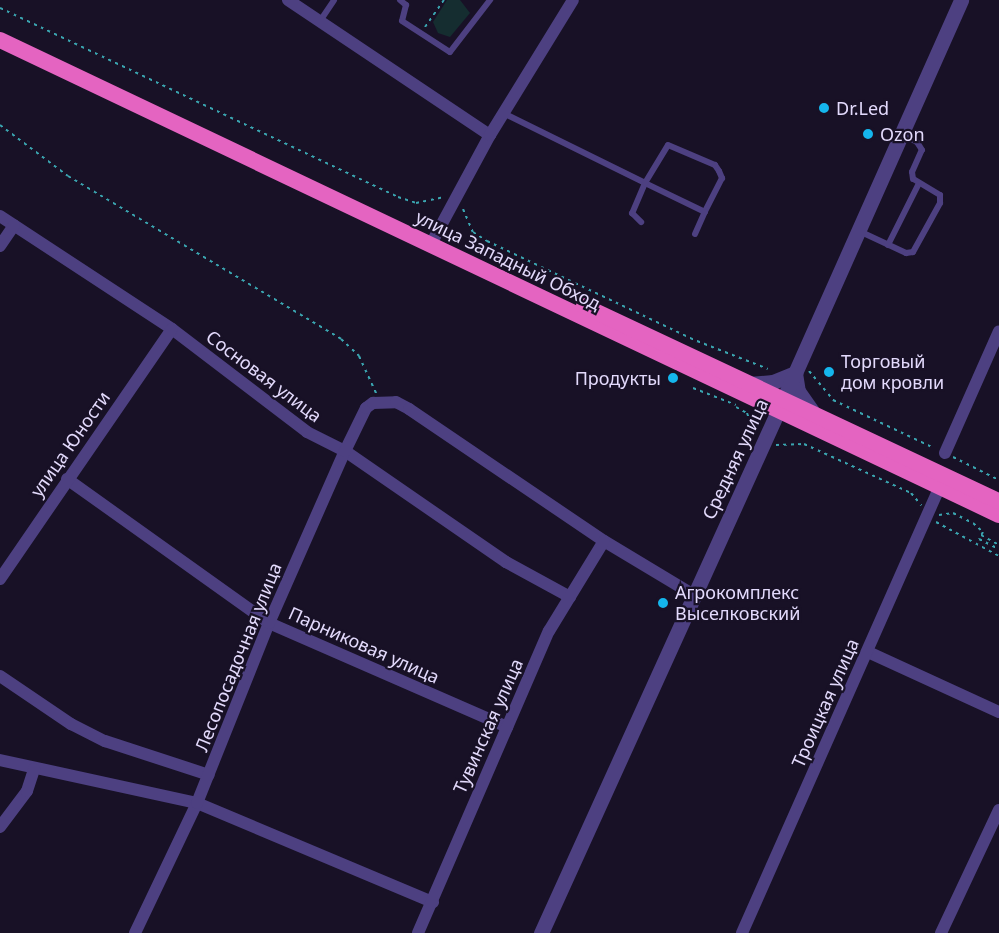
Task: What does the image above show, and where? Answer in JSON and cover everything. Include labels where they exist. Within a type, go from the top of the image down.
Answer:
[{"type":"highway","name":"улица Западный Обход","points":[[0,29],[780,406],[999,515]]},
{"type":"highway","name":"улица Западный Обход","points":[[0,40],[749,384],[780,406],[815,415],[999,501]]},
{"type":"street","points":[[288,0],[489,135]]},
{"type":"street","points":[[433,240],[452,200],[489,135],[573,0]]},
{"type":"street","name":"Средняя улица","points":[[541,933],[780,406],[800,370],[858,231],[961,0]]},
{"type":"street","name":"Сосновая улица","points":[[0,216],[172,329],[307,432],[345,451],[506,562],[570,597]]},
{"type":"street","points":[[0,246],[14,225]]},
{"type":"street","name":"улица Юности","points":[[0,579],[172,329]]},
{"type":"street","points":[[945,453],[999,331]]},
{"type":"street","points":[[749,384],[773,382],[800,370],[798,391],[815,415]]},
{"type":"street","points":[[380,400],[409,409],[604,541],[694,595]]},
{"type":"street","name":"Лесопосадочная улица","points":[[135,933],[197,803],[269,623],[345,451],[366,408],[380,400]]},
{"type":"street","name":"Парниковая улица","points":[[67,479],[269,623],[507,727]]},
{"type":"street","name":"Троицкая улица","points":[[742,933],[939,487]]},
{"type":"street","name":"Тувинская улица","points":[[418,933],[549,631],[604,541]]},
{"type":"street","points":[[868,652],[999,712]]},
{"type":"street","points":[[0,676],[71,724],[105,741],[209,775]]},
{"type":"street","points":[[0,760],[197,803],[433,902]]},
{"type":"street","points":[[0,827],[27,791],[34,769]]},
{"type":"street","points":[[941,933],[999,810]]},
{"type":"lane","points":[[320,21],[334,0]]},
{"type":"lane","points":[[400,0],[406,7],[401,20],[447,51],[455,51],[490,0]]},
{"type":"lane","points":[[503,113],[705,212]]},
{"type":"lane","points":[[858,231],[906,253],[914,252],[940,203],[940,195],[918,183],[912,176],[921,146],[901,135]]},
{"type":"lane","points":[[641,222],[632,213],[663,147],[674,145],[715,165],[722,178],[694,234]]},
{"type":"lane","points":[[888,245],[918,183]]},
{"type":"path","points":[[421,34],[444,0]]},
{"type":"path","points":[[0,8],[398,197],[416,203],[444,196],[462,205],[473,232],[487,241],[756,367]]},
{"type":"path","points":[[0,125],[68,176],[340,339],[359,356],[380,400]]},
{"type":"path","points":[[800,370],[833,400],[999,480]]},
{"type":"path","points":[[735,406],[752,421],[754,434]]},
{"type":"path","points":[[771,451],[779,443],[804,444],[911,493],[929,512]]},
{"type":"path","points":[[999,549],[979,539],[983,532],[954,513],[933,516],[943,529],[999,556]]},
{"type":"path","points":[[981,535],[999,545]]},
{"type":"green space","points":[[447,0],[460,0],[470,13],[450,37],[438,33],[433,22]]},
{"type":"place","name":"Dr.Led","points":[[824,108]]},
{"type":"place","name":"Ozon","points":[[868,134]]},
{"type":"place","name":"Торговый дом кровли","points":[[829,372]]},
{"type":"place","name":"Продукты","points":[[673,378]]},
{"type":"place","name":"Агрокомплекс Выселковский","points":[[663,603]]}]
